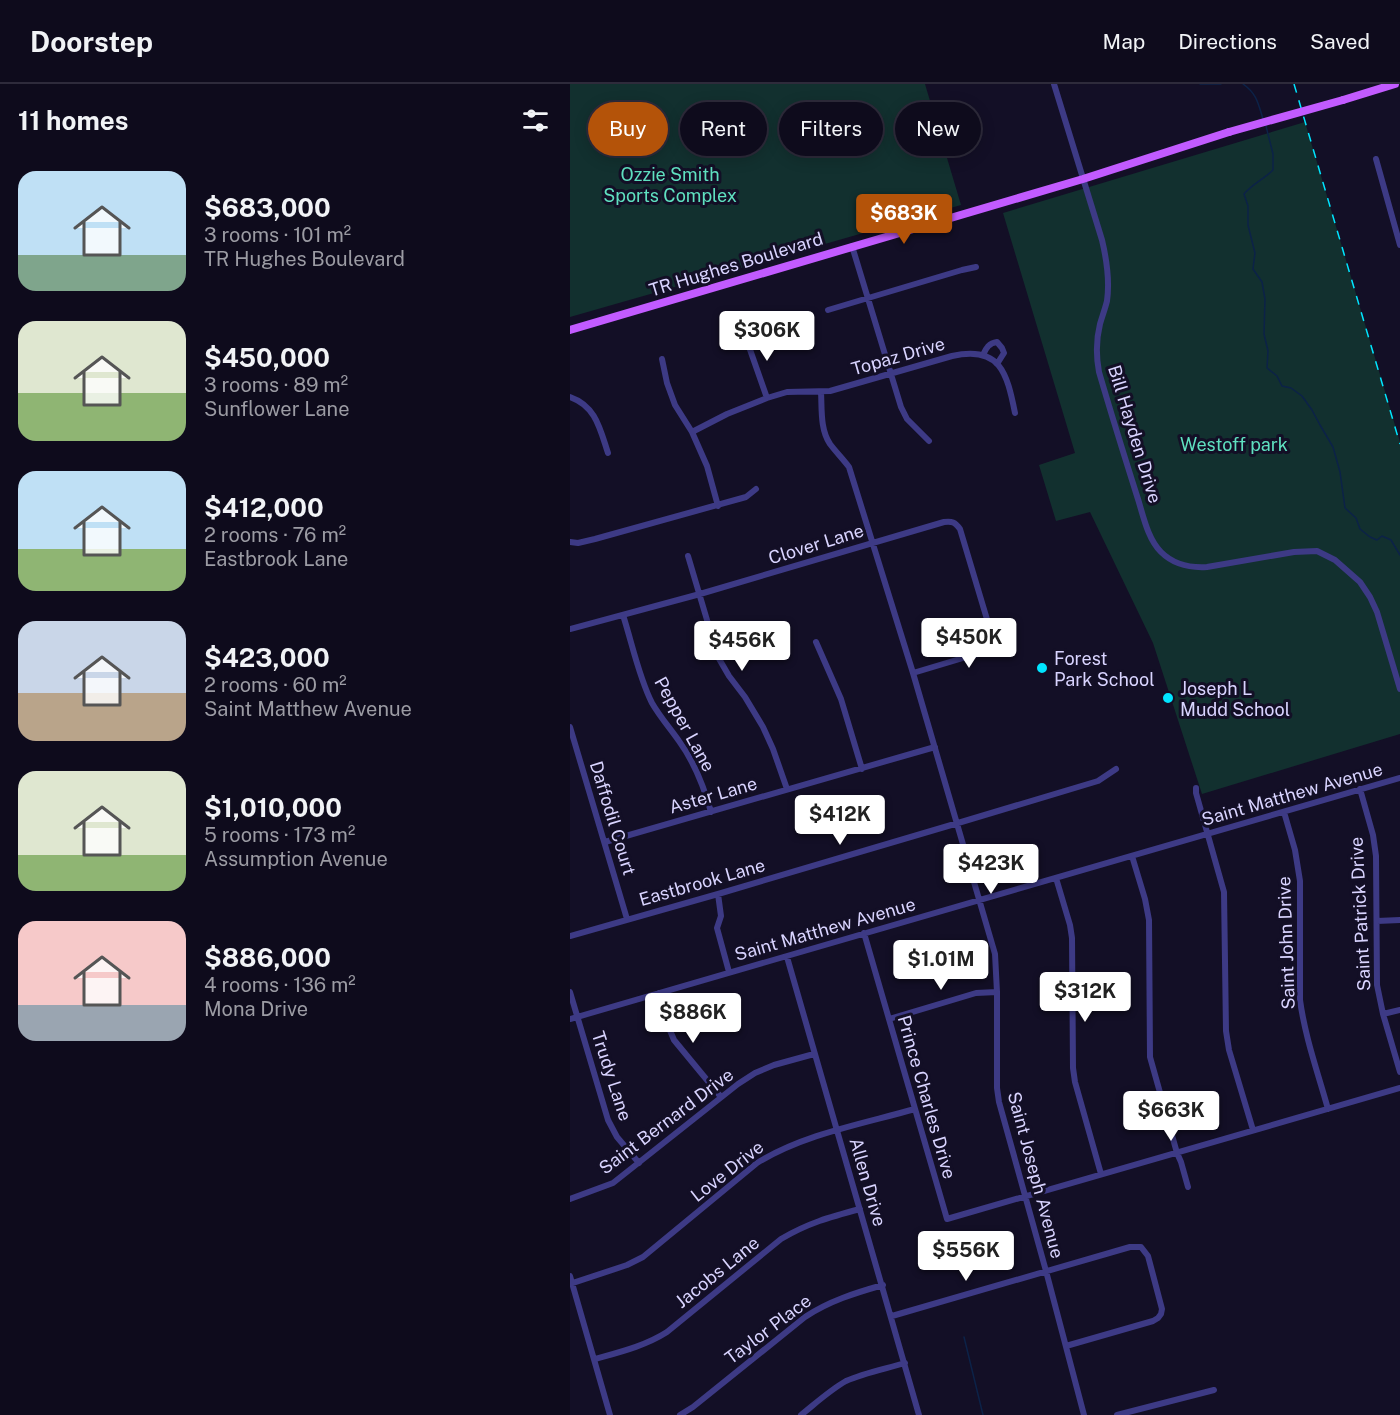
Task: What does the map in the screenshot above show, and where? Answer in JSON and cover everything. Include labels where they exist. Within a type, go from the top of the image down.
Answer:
[{"type":"main road","name":"TR Hughes Boulevard","points":[[570,330],[1083,179],[1229,132],[1395,84]]},
{"type":"street","name":"Bill Hayden Drive","points":[[1054,84],[1107,262],[1109,281],[1097,342],[1097,357],[1104,388],[1155,545],[1169,559],[1195,568],[1294,552],[1317,551],[1335,560],[1360,582],[1370,597],[1400,689]]},
{"type":"street","points":[[1376,159],[1400,245]]},
{"type":"street","points":[[852,246],[901,407],[907,418],[929,441]]},
{"type":"street","points":[[828,310],[976,267]]},
{"type":"street","points":[[746,330],[747,341],[767,398]]},
{"type":"street","name":"Topaz Drive","points":[[692,432],[727,414],[787,392],[830,391],[965,353],[983,355],[986,348],[997,342],[1004,352],[998,364],[1010,388],[1015,413]]},
{"type":"street","points":[[983,355],[998,364]]},
{"type":"street","points":[[662,359],[675,405],[692,432],[707,466],[718,506]]},
{"type":"street","name":"Saint Joseph Avenue","points":[[821,392],[823,425],[826,435],[830,444],[849,467],[913,673],[995,954],[999,1102],[1084,1415]]},
{"type":"street","points":[[570,397],[580,401],[590,410],[600,428],[608,453]]},
{"type":"street","points":[[570,542],[578,543],[595,539],[718,506],[746,497],[756,489]]},
{"type":"street","name":"Clover Lane","points":[[570,629],[700,594],[944,522],[956,523],[960,529],[993,646],[986,652],[913,673]]},
{"type":"street","points":[[688,556],[718,657],[763,727],[787,789]]},
{"type":"street","name":"Pepper Lane","points":[[623,615],[647,693],[692,762],[704,787],[711,812]]},
{"type":"street","points":[[816,642],[841,699],[862,769]]},
{"type":"street","name":"Daffodil Court","points":[[570,727],[627,919]]},
{"type":"street","name":"Aster Lane","points":[[604,842],[935,747]]},
{"type":"street","name":"Eastbrook Lane","points":[[570,936],[958,824],[1098,781],[1116,769]]},
{"type":"street","name":"Saint Matthew Avenue","points":[[570,1019],[1400,778]]},
{"type":"street","points":[[1196,788],[1224,892],[1226,1031],[1229,1050],[1253,1130]]},
{"type":"street","name":"Saint Patrick Drive","points":[[1360,789],[1373,835],[1376,856],[1377,985],[1400,1072]]},
{"type":"street","name":"Saint John Drive","points":[[1284,812],[1295,850],[1300,881],[1302,1011],[1328,1108]]},
{"type":"street","points":[[1132,856],[1149,920],[1150,1057],[1188,1187]]},
{"type":"street","points":[[1056,878],[1072,938],[1075,1082],[1101,1174]]},
{"type":"street","points":[[718,894],[721,916],[717,928],[729,972]]},
{"type":"street","points":[[1377,921],[1400,920]]},
{"type":"street","name":"Prince Charles Drive","points":[[864,933],[947,1219],[1025,1196]]},
{"type":"street","name":"Allen Drive","points":[[787,957],[920,1415]]},
{"type":"street","name":"Trudy Lane","points":[[570,992],[608,1120],[617,1137],[639,1163]]},
{"type":"street","points":[[889,1018],[976,993],[997,992]]},
{"type":"street","points":[[659,993],[674,1040],[721,1097]]},
{"type":"street","points":[[1383,1014],[1400,1010]]},
{"type":"street","name":"Saint Bernard Drive","points":[[570,1199],[613,1183],[721,1097],[755,1073],[814,1054]]},
{"type":"street","points":[[1025,1196],[1400,1088]]},
{"type":"street","name":"Love Drive","points":[[571,1281],[627,1265],[643,1257],[757,1163],[775,1152],[837,1130],[915,1109]]},
{"type":"street","name":"Jacobs Lane","points":[[595,1359],[641,1346],[667,1332],[781,1239],[799,1228],[860,1209]]},
{"type":"street","points":[[892,1316],[1130,1247],[1141,1247],[1148,1256],[1161,1304],[1161,1314],[1158,1318],[1066,1346]]},
{"type":"street","points":[[571,1281],[610,1415]]},
{"type":"street","name":"Taylor Place","points":[[680,1415],[819,1307],[857,1292],[883,1285]]},
{"type":"street","points":[[801,1415],[845,1382],[905,1363]]},
{"type":"street","points":[[1117,1415],[1214,1390]]},
{"type":"green space","name":"Ozzie Smith Sports Complex","points":[[570,84],[925,84],[930,102],[895,102],[895,156],[946,156],[961,205],[570,317]]},
{"type":"green space","name":"Westoff park","points":[[1305,122],[1400,442],[1400,734],[1202,794],[1153,643],[1090,512],[1056,521],[1039,465],[1075,453],[1003,213]]},
{"type":"waterway","points":[[1200,84],[1221,84]]},
{"type":"waterway","points":[[1243,84],[1254,95],[1263,119]]},
{"type":"waterway","points":[[1266,126],[1273,154],[1273,170],[1244,194],[1255,253],[1253,269],[1262,282],[1265,299],[1264,334],[1268,351],[1267,368],[1277,376],[1282,386],[1291,388],[1302,396],[1333,447],[1340,472],[1345,508],[1356,518],[1360,529],[1377,540],[1382,536],[1391,540],[1400,555]]},
{"type":"waterway","points":[[964,1337],[983,1415]]},
{"type":"railway","points":[[1294,84],[1400,444]]},
{"type":"place","name":"Forest Park School","points":[[1042,668]]},
{"type":"place","name":"Joseph L Mudd School","points":[[1168,698]]}]
